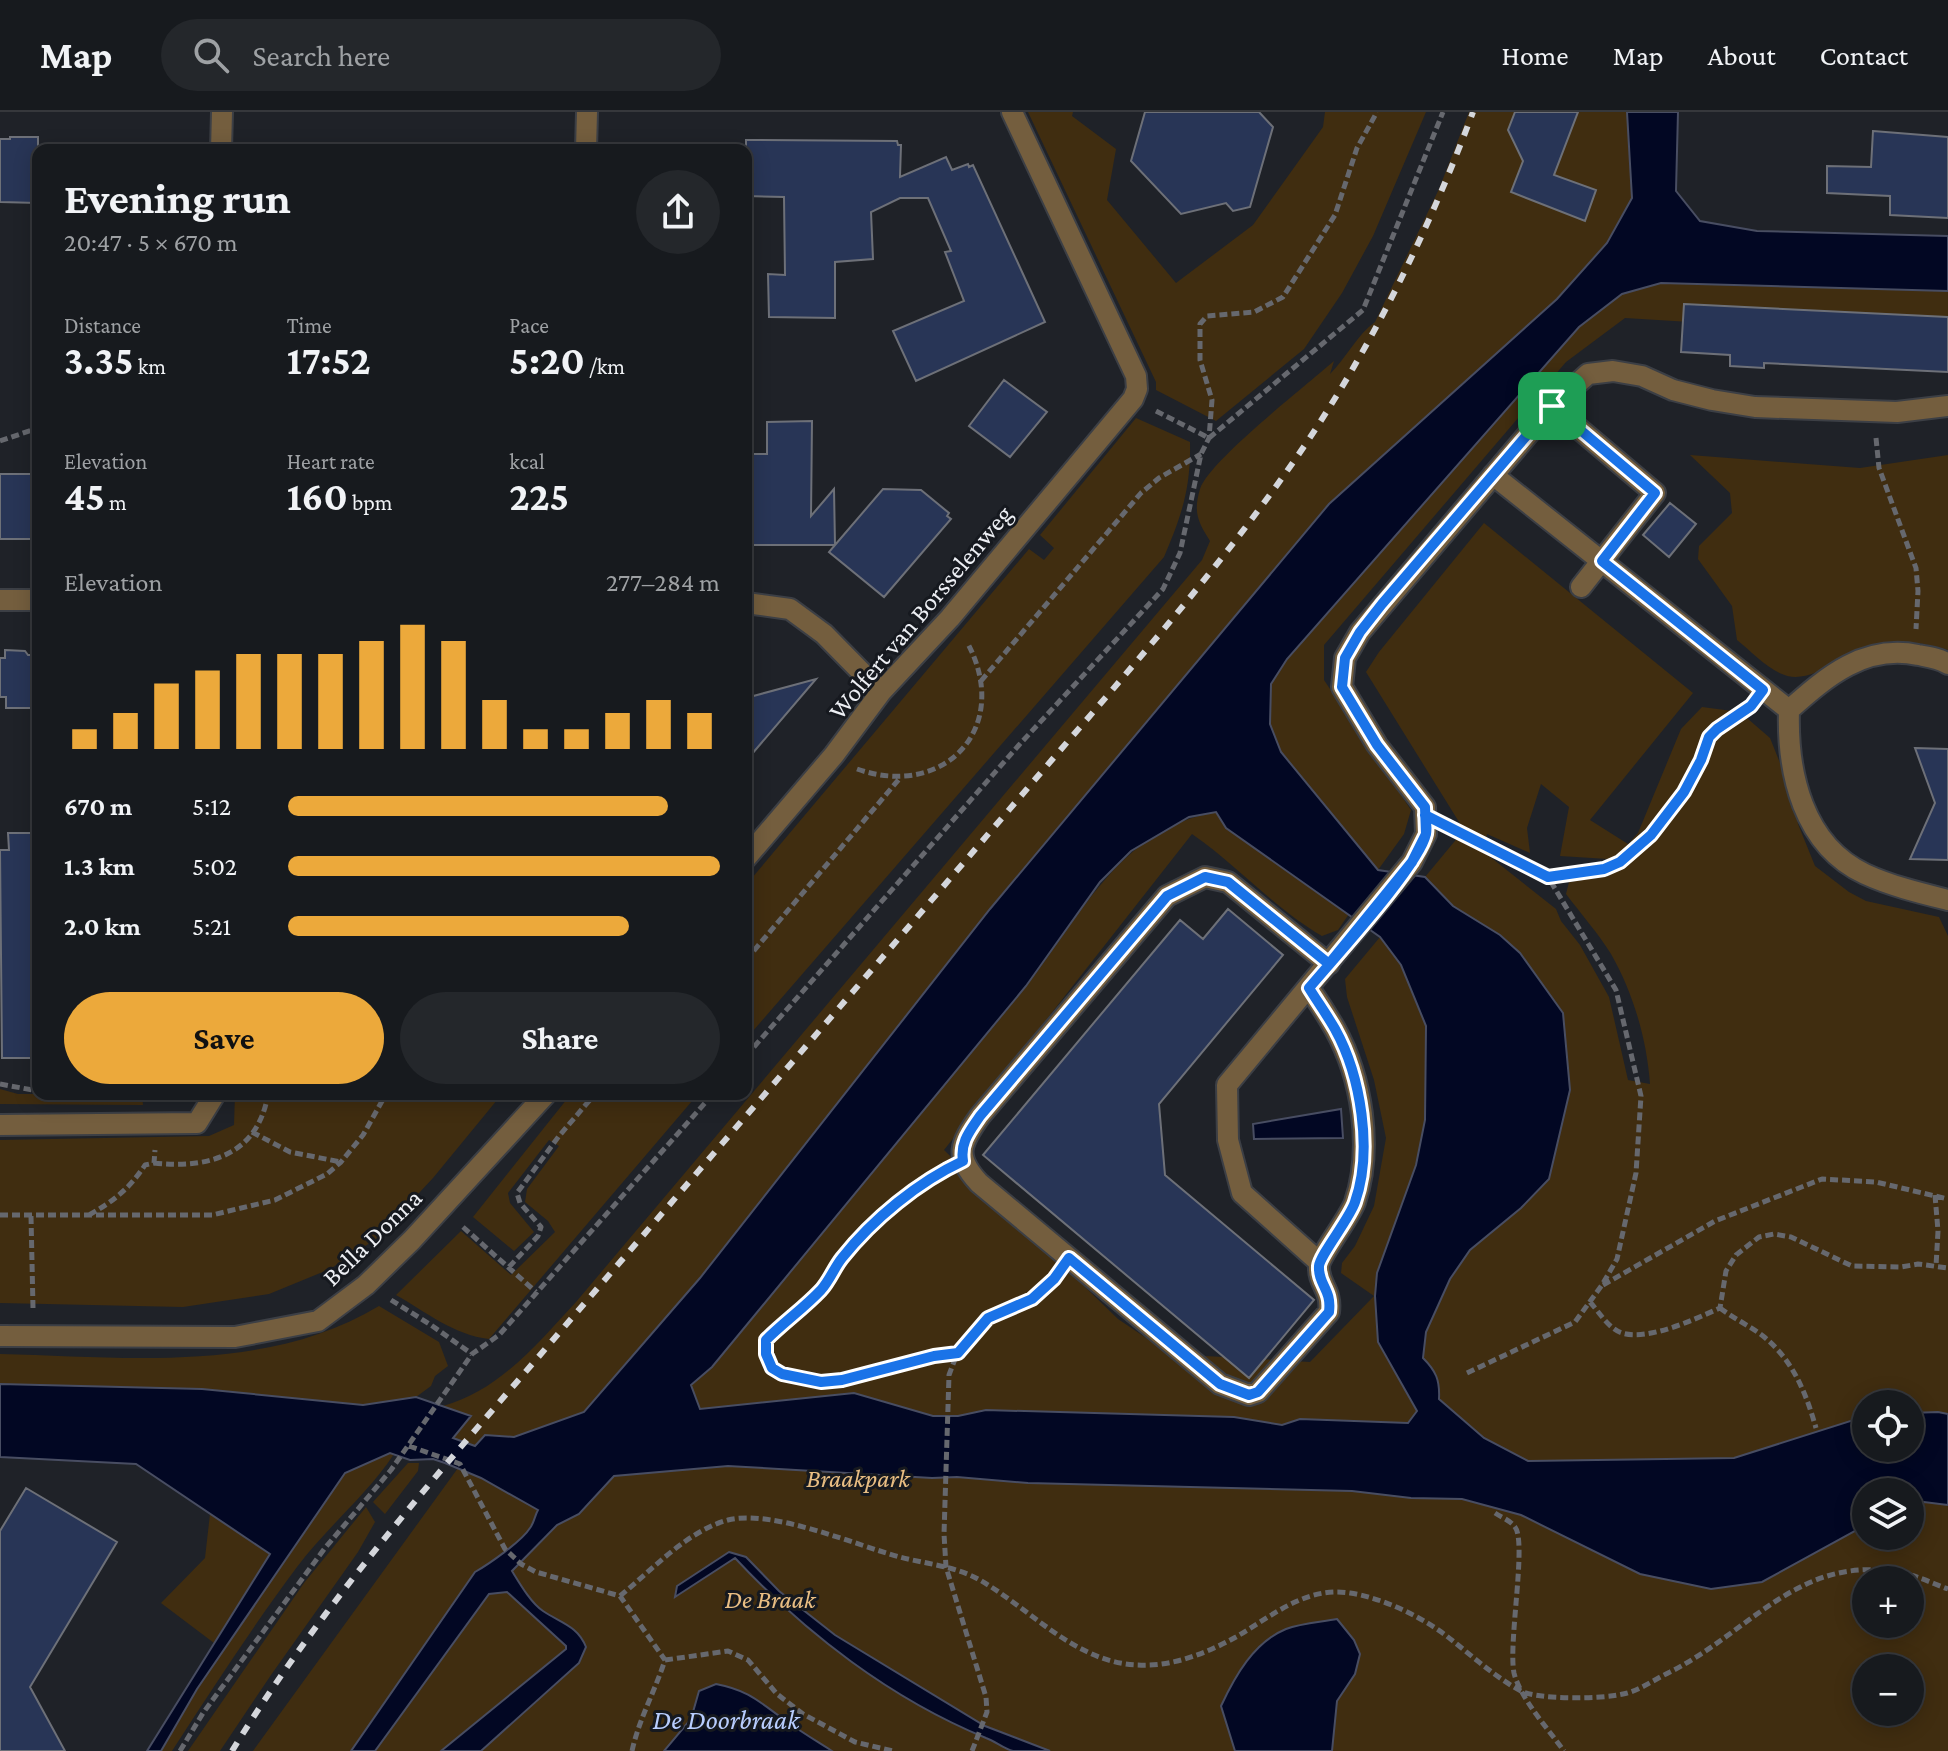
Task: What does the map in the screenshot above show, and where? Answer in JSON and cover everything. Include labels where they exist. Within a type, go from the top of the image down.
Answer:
[{"type":"street","points":[[221,144],[222,112]]},
{"type":"street","points":[[586,144],[587,112]]},
{"type":"street","points":[[1012,112],[1136,376],[1137,389],[1133,399]]},
{"type":"street","points":[[1319,1262],[1242,1193],[1228,1140],[1227,1085],[1412,862],[1426,834],[1425,807],[1377,745],[1342,687],[1345,658],[1360,632],[1552,406],[1588,374],[1613,371],[1642,376],[1673,390],[1740,405],[1872,412],[1948,406]]},
{"type":"street","name":"Wolfert van Borsselenweg","points":[[752,851],[834,755],[881,692],[950,618],[1133,399]]},
{"type":"street","points":[[1552,406],[1655,493],[1581,587]]},
{"type":"street","points":[[1493,475],[1789,710]]},
{"type":"street","points":[[0,600],[32,600]]},
{"type":"street","points":[[752,604],[790,609],[824,634],[881,692]]},
{"type":"street","points":[[1948,664],[1940,659],[1912,654],[1874,654],[1853,661],[1817,685],[1789,710],[1788,735],[1792,770],[1804,811],[1825,847],[1863,874],[1948,900]]},
{"type":"street","points":[[1309,988],[1336,1031],[1352,1074],[1363,1120],[1363,1162],[1355,1203],[1319,1262],[1320,1278],[1331,1297],[1329,1312],[1258,1392],[1249,1395],[1220,1384],[979,1183],[963,1161],[961,1150],[980,1116],[1167,896],[1205,877],[1228,882],[1329,964]]},
{"type":"street","points":[[0,1125],[197,1123],[211,1100]]},
{"type":"street","name":"Bella Donna","points":[[0,1336],[235,1337],[318,1321],[366,1285],[412,1240],[540,1100]]},
{"type":"path","points":[[752,1049],[1019,745],[1163,589],[1180,553],[1201,454],[1209,438],[1212,400],[1200,360],[1200,324],[1207,316],[1254,312],[1283,297],[1335,215],[1357,148],[1377,112]]},
{"type":"path","points":[[1209,438],[1363,310],[1443,112]]},
{"type":"path","points":[[1133,399],[1209,438]]},
{"type":"path","points":[[1872,412],[1879,468],[1916,568],[1917,620],[1912,654]]},
{"type":"path","points":[[0,441],[32,430]]},
{"type":"path","points":[[981,681],[1141,493],[1159,478],[1201,454]]},
{"type":"path","points":[[834,755],[849,766],[872,774],[901,777],[934,769],[965,747],[976,730],[982,712],[981,681],[974,654],[950,618]]},
{"type":"path","points":[[1548,877],[1604,869],[1620,862],[1651,835],[1684,792],[1709,737],[1751,706],[1763,690]]},
{"type":"path","points":[[752,953],[901,777]]},
{"type":"path","points":[[1425,815],[1548,877],[1616,990],[1641,1096],[1636,1173],[1617,1259],[1602,1285],[1575,1322],[1467,1373]]},
{"type":"path","points":[[0,1084],[32,1090]]},
{"type":"path","points":[[89,1215],[131,1187],[145,1165],[200,1164],[230,1153],[252,1132],[264,1114],[267,1100]]},
{"type":"path","points":[[0,1215],[212,1215],[275,1200],[327,1174],[341,1162],[363,1135],[383,1100]]},
{"type":"path","points":[[509,1267],[538,1236],[541,1227],[520,1203],[517,1193],[590,1100]]},
{"type":"path","points":[[180,1751],[203,1713],[325,1548],[409,1446],[472,1354],[499,1335],[708,1100]]},
{"type":"path","points":[[154,1163],[158,1123]]},
{"type":"path","points":[[252,1132],[290,1152],[341,1162]]},
{"type":"path","points":[[958,1353],[821,1382],[782,1374],[772,1368],[766,1354],[766,1340],[826,1285],[839,1261],[855,1242],[909,1195],[940,1172],[963,1161]]},
{"type":"path","points":[[1602,1285],[1715,1221],[1822,1179],[1876,1182],[1948,1199]]},
{"type":"path","points":[[1935,1195],[1938,1231],[1936,1266]]},
{"type":"path","points":[[442,1207],[537,1292]]},
{"type":"path","points":[[31,1216],[34,1337]]},
{"type":"path","points":[[1720,1308],[1726,1271],[1736,1255],[1759,1237],[1774,1234],[1791,1237],[1852,1266],[1948,1268]]},
{"type":"path","points":[[972,1751],[987,1712],[986,1697],[946,1567],[944,1534],[949,1375],[958,1353],[988,1318],[1032,1299],[1054,1279],[1069,1258]]},
{"type":"path","points":[[366,1285],[472,1354]]},
{"type":"path","points":[[1590,1302],[1621,1333],[1640,1334],[1684,1324],[1720,1308]]},
{"type":"path","points":[[1720,1308],[1763,1336],[1784,1357],[1800,1380],[1816,1428]]},
{"type":"path","points":[[409,1446],[460,1464],[505,1549],[521,1564],[536,1572],[620,1596],[665,1660]]},
{"type":"path","points":[[1495,1513],[1515,1527],[1520,1540],[1513,1615],[1515,1675],[1523,1693],[1564,1751]]},
{"type":"path","points":[[620,1596],[696,1535],[729,1520],[757,1518],[806,1528],[903,1558],[946,1567],[977,1579],[1042,1625],[1101,1658],[1137,1665],[1174,1663],[1234,1638],[1285,1605],[1311,1595],[1345,1592],[1376,1598],[1440,1631],[1523,1693],[1579,1698],[1625,1694],[1687,1663],[1787,1592],[1808,1582],[1855,1569],[1906,1574],[1948,1589]]},
{"type":"path","points":[[665,1660],[728,1651],[748,1660],[777,1694],[803,1714],[855,1742],[893,1751]]},
{"type":"path","points":[[632,1751],[643,1713],[665,1660]]},
{"type":"green space","points":[[1028,112],[1073,112],[1072,116],[1116,149],[1107,200],[1176,283],[1253,225],[1323,127],[1325,112],[1426,112],[1373,236],[1342,293],[1304,349],[1216,421],[1156,390],[1156,382]]},
{"type":"green space","name":"Braakpark","points":[[1469,112],[1627,112],[1632,198],[1607,243],[1557,299],[1329,504],[990,909],[833,1110],[888,1153],[1024,989],[1104,881],[1127,857],[1152,837],[1182,822],[1216,812],[1226,828],[1349,914],[1338,930],[1322,936],[1305,925],[1192,834],[944,1150],[1118,1319],[1170,1354],[1310,1362],[1374,1296],[1341,1273],[1342,1263],[1355,1246],[1374,1206],[1386,1138],[1374,1080],[1347,997],[1345,979],[1380,937],[1401,965],[1426,1026],[1425,1120],[1416,1165],[1377,1273],[1563,1013],[1500,935],[1453,906],[1425,877],[1464,830],[1366,672],[1484,523],[1693,693],[1590,820],[1628,844],[1638,833],[1681,729],[1702,707],[1740,712],[1770,738],[1792,793],[1798,824],[1815,866],[1866,901],[1939,917],[1948,936],[1948,1751],[253,1751],[458,1468],[534,1430],[514,1437],[485,1435],[475,1446],[452,1438],[470,1416],[443,1406],[482,1389],[532,1349],[576,1302],[746,1100],[752,1100],[752,1093],[1202,560],[1210,541],[1200,522],[1197,504],[1207,476],[1239,442],[1334,361],[1330,374],[1375,322],[1439,189]],"holes":[[[1541,784],[1569,807],[1560,856],[1608,859],[1609,876],[1569,882],[1566,894],[1606,946],[1626,984],[1642,1034],[1650,1084],[1628,1080],[1609,997],[1556,909],[1484,852],[1487,834],[1530,853],[1527,828]]]},
{"type":"green space","points":[[1661,283],[1948,291],[1948,338],[1625,318],[1566,362],[1324,645],[1324,680],[1411,810],[1404,834],[1378,870],[1281,752],[1270,724],[1271,684],[1287,659],[1579,327],[1622,294]]},
{"type":"green space","points":[[1136,418],[1190,442],[1184,501],[1164,557],[752,1032],[752,878],[1029,549],[1044,560],[1054,548],[1040,535]]},
{"type":"green space","points":[[1690,455],[1860,468],[1948,455],[1948,650],[1914,642],[1880,643],[1818,672],[1793,677],[1764,663],[1737,640],[1732,606],[1698,559],[1699,546],[1732,513],[1730,493]]},
{"type":"green space","points":[[0,1089],[32,1094],[32,1100],[143,1100],[143,1105],[0,1104]]},
{"type":"green space","points":[[235,1100],[497,1100],[433,1178],[376,1239],[330,1269],[269,1294],[183,1307],[0,1303],[0,1140],[209,1136],[234,1125]]},
{"type":"green space","points":[[566,1100],[693,1100],[489,1339],[452,1328],[396,1295],[461,1231],[511,1275],[555,1232],[548,1221],[525,1202],[527,1189],[559,1146],[549,1140],[508,1193],[510,1203],[534,1232],[514,1251],[473,1217]]},
{"type":"green space","points":[[379,1306],[439,1342],[448,1366],[435,1376],[431,1386],[416,1397],[363,1405],[202,1389],[0,1384],[0,1354],[145,1358],[243,1352],[290,1343],[335,1328]]},
{"type":"green space","points":[[394,1454],[383,1469],[309,1552],[281,1589],[172,1751],[158,1751],[345,1473]]},
{"type":"green space","points":[[408,1463],[419,1463],[418,1471],[385,1514],[373,1502]]},
{"type":"green space","points":[[366,1507],[375,1522],[358,1552],[220,1751],[188,1751],[304,1583]]},
{"type":"green space","points":[[210,1514],[270,1554],[214,1643],[161,1603],[205,1558]]},
{"type":"water","points":[[1627,112],[1678,112],[1676,191],[1700,221],[1757,231],[1948,236],[1948,291],[1661,283],[1622,294],[1579,327],[1287,659],[1271,684],[1270,724],[1281,752],[1378,870],[1425,877],[1453,906],[1500,935],[1520,953],[1563,1013],[1570,1090],[1549,1179],[1521,1208],[1470,1250],[1450,1279],[1426,1332],[1423,1358],[1436,1376],[1439,1399],[1484,1438],[1528,1461],[1734,1458],[1852,1420],[1852,1462],[1924,1462],[1924,1412],[1948,1414],[1948,1505],[1924,1502],[1924,1478],[1852,1478],[1852,1533],[1762,1582],[1711,1589],[1640,1574],[1521,1515],[1462,1499],[1411,1498],[1352,1491],[1028,1483],[728,1466],[614,1476],[579,1514],[557,1525],[512,1571],[539,1608],[568,1626],[583,1640],[586,1647],[579,1663],[481,1751],[441,1751],[566,1649],[507,1592],[489,1594],[375,1751],[351,1751],[475,1572],[520,1539],[531,1526],[538,1510],[481,1478],[445,1463],[433,1459],[410,1460],[390,1453],[345,1473],[197,1689],[161,1751],[147,1751],[270,1554],[136,1464],[0,1457],[0,1384],[202,1389],[363,1405],[416,1397],[471,1416],[453,1438],[475,1446],[485,1435],[514,1437],[584,1412],[700,1278],[990,909],[1329,504],[1557,299],[1607,243],[1632,198]],"holes":[[[1216,812],[1226,828],[1380,937],[1401,965],[1426,1026],[1425,1120],[1416,1165],[1377,1273],[1375,1296],[1378,1342],[1417,1411],[1408,1423],[1300,1419],[1282,1425],[1234,1417],[986,1410],[958,1416],[933,1416],[854,1393],[700,1409],[691,1385],[712,1367],[1026,986],[1100,882],[1131,851],[1189,817]]]},
{"type":"water","points":[[1341,1109],[1343,1138],[1254,1139],[1253,1124]]},
{"type":"water","points":[[729,1552],[746,1557],[779,1591],[835,1635],[985,1726],[1050,1751],[1010,1750],[883,1684],[820,1638],[735,1558],[675,1597],[677,1586]]},
{"type":"water","points":[[1337,1619],[1354,1640],[1360,1654],[1355,1674],[1337,1701],[1332,1751],[1235,1751],[1221,1706],[1247,1661],[1264,1642],[1286,1629]]},
{"type":"water","name":"De Doorbraak","points":[[716,1684],[739,1690],[756,1699],[832,1751],[664,1751],[691,1719],[699,1691]]},
{"type":"building","points":[[1145,112],[1259,112],[1273,127],[1250,207],[1233,211],[1226,203],[1181,214],[1131,161]]},
{"type":"building","points":[[1515,112],[1578,112],[1554,175],[1596,190],[1585,221],[1511,192],[1523,161],[1508,130]]},
{"type":"building","points":[[1873,131],[1948,137],[1948,218],[1890,215],[1890,196],[1827,193],[1827,166],[1871,167]]},
{"type":"building","points":[[38,137],[38,144],[32,144],[32,203],[0,202],[0,139]]},
{"type":"building","points":[[746,140],[897,141],[901,145],[900,177],[946,157],[952,170],[973,165],[1045,322],[916,381],[893,331],[964,301],[945,252],[951,251],[928,198],[900,198],[871,212],[873,259],[835,262],[835,318],[769,317],[768,274],[785,275],[784,197],[752,196],[752,144],[746,144]]},
{"type":"building","points":[[1684,304],[1948,317],[1948,372],[1764,363],[1764,368],[1730,366],[1730,355],[1681,352]]},
{"type":"building","points":[[1004,380],[1047,412],[1010,457],[969,426]]},
{"type":"building","points":[[812,421],[811,516],[834,489],[835,545],[752,545],[752,454],[767,454],[767,422]]},
{"type":"building","points":[[0,474],[32,474],[32,539],[0,539]]},
{"type":"building","points":[[883,489],[921,490],[949,513],[947,516],[951,519],[884,597],[829,552]]},
{"type":"building","points":[[1670,503],[1696,524],[1669,557],[1643,535]]},
{"type":"building","points":[[5,650],[25,651],[32,655],[32,708],[6,708],[6,697],[0,697],[0,658],[5,658]]},
{"type":"building","points":[[816,679],[752,754],[752,696]]},
{"type":"building","points":[[1915,748],[1948,749],[1948,860],[1910,859],[1935,803]]},
{"type":"building","points":[[8,833],[32,833],[32,1058],[2,1058],[0,850],[9,850]]},
{"type":"building","points":[[1228,909],[1283,955],[1159,1104],[1165,1175],[1314,1300],[1249,1378],[983,1155],[1180,920],[1203,939]]},
{"type":"building","points":[[26,1488],[117,1542],[30,1687],[65,1751],[0,1751],[0,1531]]},
{"type":"railway","points":[[232,1751],[309,1637],[393,1528],[1135,664],[1258,511],[1315,429],[1392,298],[1435,206],[1473,112]]},
{"type":"route","points":[[1552,406],[1382,604],[1345,658],[1342,687],[1377,745],[1425,807],[1426,834],[1412,862],[1329,964],[1228,882],[1205,877],[1167,896],[980,1116],[961,1150],[963,1161],[940,1172],[909,1195],[855,1242],[839,1261],[826,1285],[766,1340],[766,1354],[772,1368],[782,1374],[821,1382],[958,1353],[988,1318],[1032,1299],[1054,1279],[1069,1258],[1220,1384],[1249,1395],[1258,1392],[1329,1312],[1331,1297],[1320,1278],[1319,1262],[1355,1203],[1363,1162],[1363,1120],[1352,1074],[1336,1031],[1309,988],[1329,964],[1352,936],[1412,862],[1426,834],[1425,815],[1548,877],[1604,869],[1620,862],[1651,835],[1684,792],[1709,737],[1751,706],[1763,690],[1602,561],[1655,493],[1552,406]]},
{"type":"park label","name":"De Braak","points":[[770,1599]]}]
